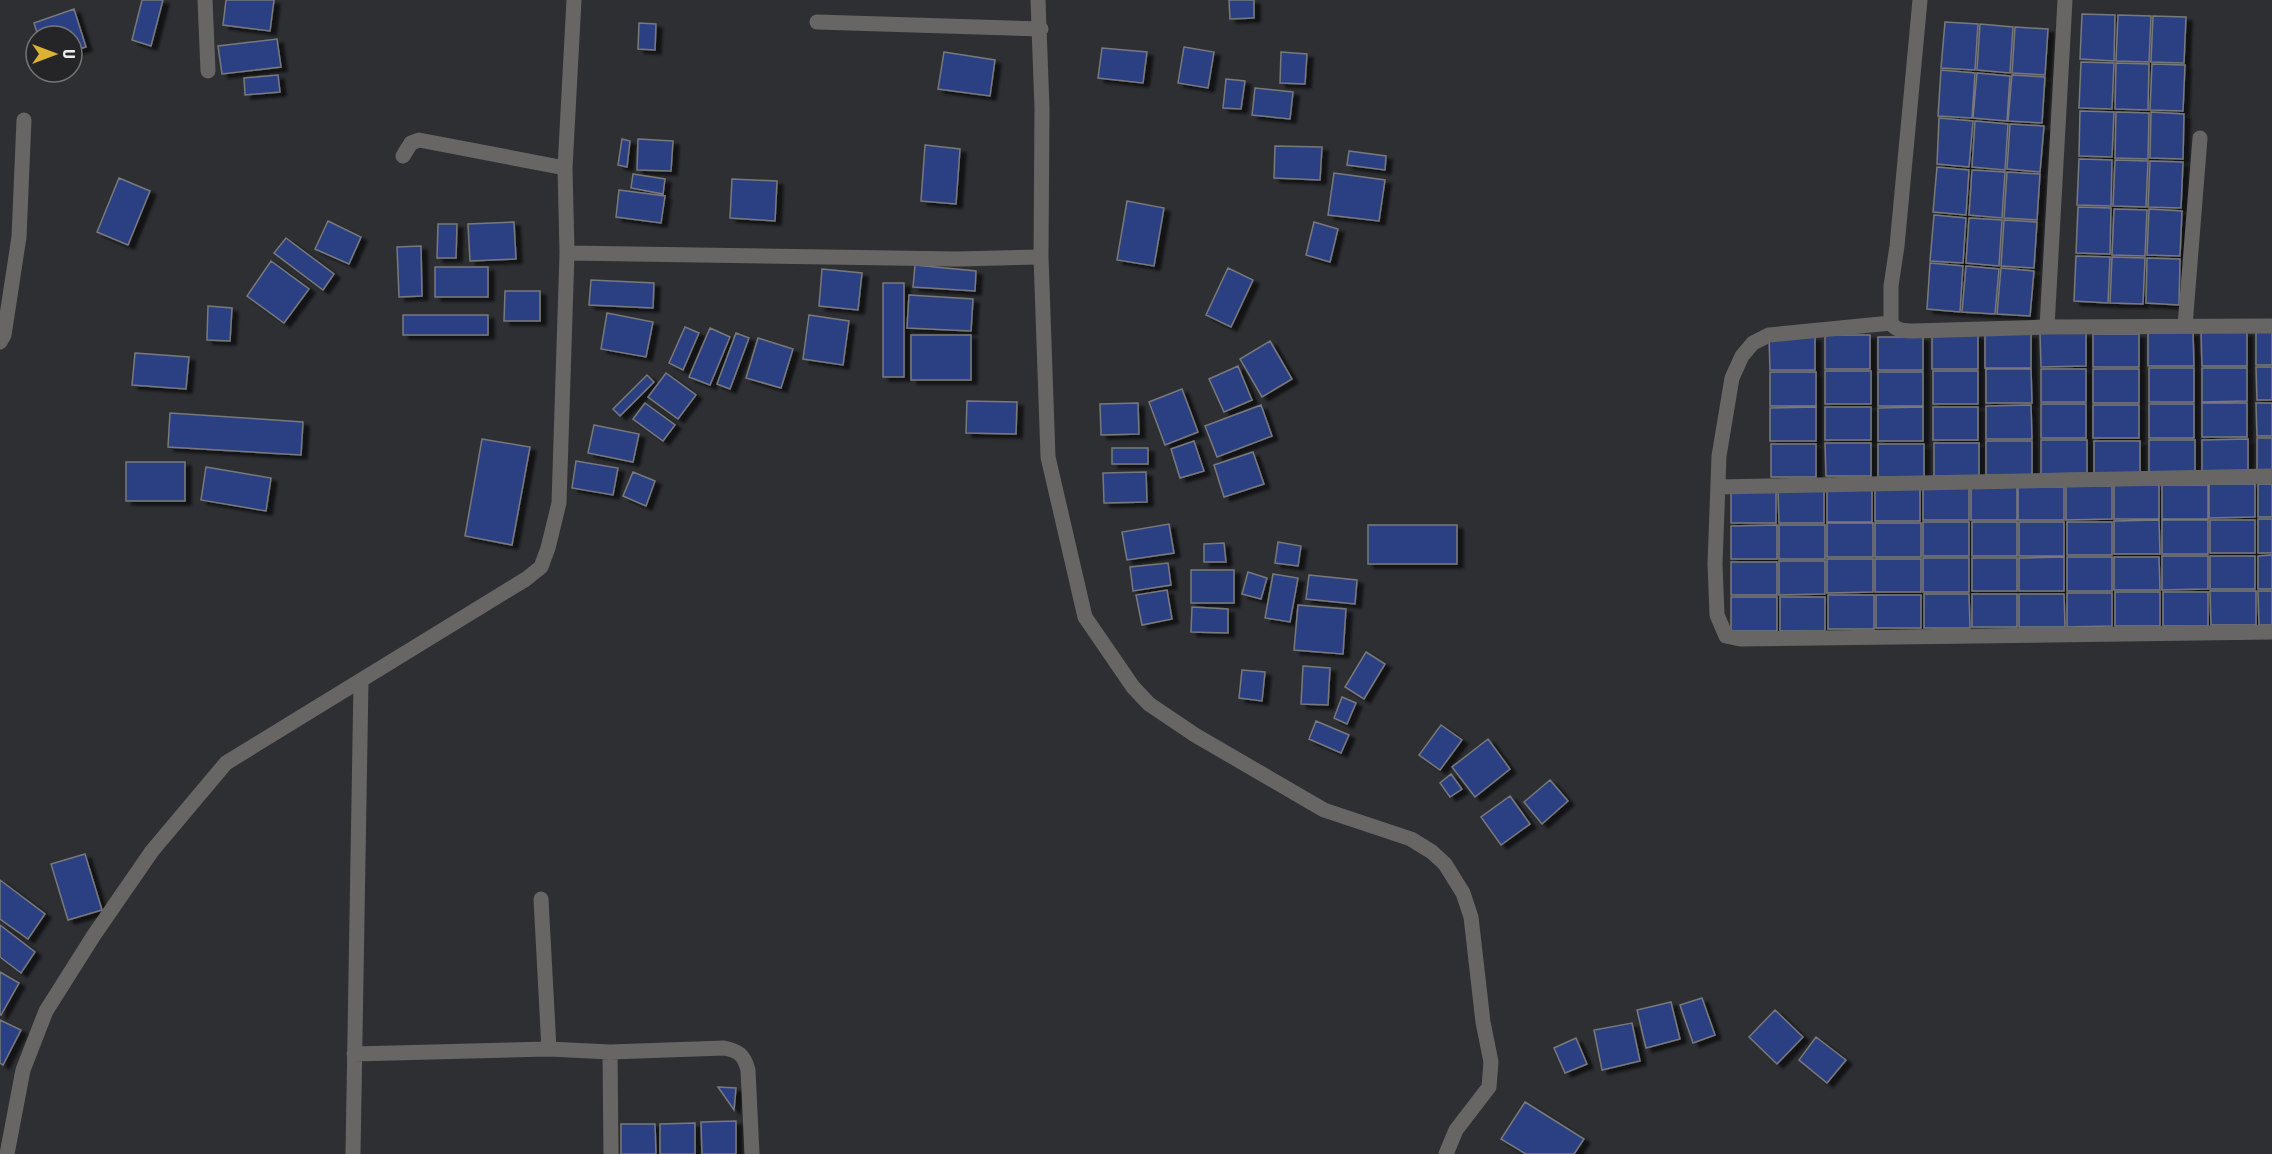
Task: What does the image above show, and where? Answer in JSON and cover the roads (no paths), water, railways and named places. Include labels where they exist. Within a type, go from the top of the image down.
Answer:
[{"type":"street","points":[[205,0],[208,71]]},
{"type":"street","points":[[7,1154],[24,1070],[46,1011],[94,935],[152,851],[226,763],[517,585],[541,567],[559,503],[567,253],[565,168],[574,0]]},
{"type":"street","points":[[1038,0],[1041,28],[1041,257],[1048,457],[1085,617],[1133,687],[1149,704],[1195,735],[1324,810],[1411,839],[1446,864],[1463,893],[1471,917],[1483,1022],[1491,1062],[1489,1087],[1456,1130],[1446,1154]]},
{"type":"street","points":[[1920,0],[1897,246],[1891,286],[1891,323],[1897,329],[1904,331],[2047,327],[2272,326]]},
{"type":"street","points":[[2047,327],[2065,0]]},
{"type":"street","points":[[816,22],[1041,28]]},
{"type":"street","points":[[0,342],[4,335],[19,237],[24,120]]},
{"type":"street","points":[[2185,326],[2200,138]]},
{"type":"street","points":[[403,156],[411,143],[419,140],[565,168]]},
{"type":"street","points":[[567,253],[957,259],[1041,257]]},
{"type":"street","points":[[1891,323],[1769,335],[1753,343],[1742,356],[1732,378],[1719,456],[1715,564],[1717,615],[1726,636],[1731,638],[2272,632]]},
{"type":"street","points":[[1718,487],[2272,476]]},
{"type":"street","points":[[352,1154],[361,681]]},
{"type":"street","points":[[541,899],[549,1049]]},
{"type":"street","points":[[354,1054],[549,1049],[610,1052],[724,1048],[738,1051],[745,1058],[748,1070],[752,1154]]},
{"type":"street","points":[[610,1052],[611,1154]]}]
